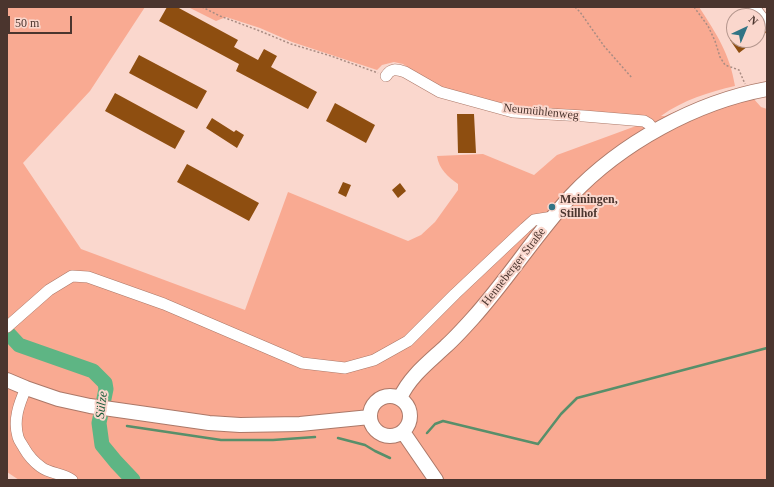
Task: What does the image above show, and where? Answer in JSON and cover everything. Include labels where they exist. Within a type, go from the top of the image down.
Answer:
[{"type":"main road","name":"Henneberger Straße","points":[[400,398],[407,385],[422,367],[447,345],[474,317],[570,196],[591,176],[626,149],[670,122],[698,109],[727,99],[767,89]]},
{"type":"main road","points":[[7,380],[58,399],[90,406],[209,423],[240,425],[300,424],[370,417]]},
{"type":"main road","points":[[390,395],[400,398],[408,406],[411,416],[410,422],[407,428],[399,435],[385,436],[374,428],[371,422],[370,417],[372,407],[383,397],[390,395]]},
{"type":"main road","points":[[403,432],[436,480]]},
{"type":"street","points":[[754,7],[767,24]]},
{"type":"street","name":"Neumühlenweg","points":[[386,76],[394,69],[399,70],[440,92],[513,112],[644,121],[655,131]]},
{"type":"street","points":[[9,325],[49,290],[72,276],[88,277],[164,304],[302,363],[345,368],[374,360],[408,341],[455,294],[534,220],[553,217]]},
{"type":"street","points":[[26,388],[19,405],[16,424],[18,438],[28,453],[51,480]]},
{"type":"street","points":[[41,467],[72,480]]},
{"type":"path","points":[[202,7],[291,44],[331,56],[386,76]]},
{"type":"path","points":[[576,7],[604,46],[632,78]]},
{"type":"path","points":[[694,7],[708,26],[716,41],[720,57],[725,65],[738,70],[749,93]]},
{"type":"shaded area","points":[[7,7],[145,7],[90,91],[23,163],[81,249],[245,310],[288,192],[408,241],[421,235],[435,222],[458,190],[458,184],[444,172],[437,156],[483,154],[534,175],[557,155],[636,126],[629,118],[512,109],[441,90],[403,64],[394,62],[382,65],[377,70],[292,42],[260,28],[226,17],[216,21],[188,7],[699,7],[722,44],[730,64],[735,86],[696,97],[678,105],[661,116],[665,116],[696,103],[744,88],[761,107],[767,109],[767,480],[19,480],[7,472]]},
{"type":"building","points":[[167,7],[177,7],[238,40],[234,47],[258,60],[264,49],[277,56],[271,67],[317,92],[308,109],[236,71],[239,64],[159,21]]},
{"type":"building","points":[[736,48],[746,48],[739,53]]},
{"type":"building","points":[[139,55],[207,91],[197,109],[129,73]]},
{"type":"building","points":[[115,93],[185,131],[175,149],[105,111]]},
{"type":"building","points":[[335,103],[375,125],[366,143],[326,121]]},
{"type":"building","points":[[457,114],[474,114],[476,153],[458,153]]},
{"type":"building","points":[[212,118],[234,132],[236,130],[244,135],[237,148],[206,128]]},
{"type":"building","points":[[187,164],[259,203],[249,221],[177,182]]},
{"type":"building","points":[[343,182],[351,185],[346,197],[338,193]]},
{"type":"building","points":[[400,183],[406,191],[398,198],[392,190]]},
{"type":"waterway","name":"Sülze","points":[[7,332],[19,345],[93,371],[105,383],[106,389],[99,423],[102,445],[133,480]]},
{"type":"waterway","points":[[427,433],[435,424],[443,421],[538,444],[561,414],[577,398],[767,348]]},
{"type":"waterway","points":[[127,426],[221,440],[273,440],[315,437]]},
{"type":"waterway","points":[[338,438],[365,445],[390,458]]},
{"type":"place","name":"Meiningen, Stillhof","points":[[552,207]]}]
